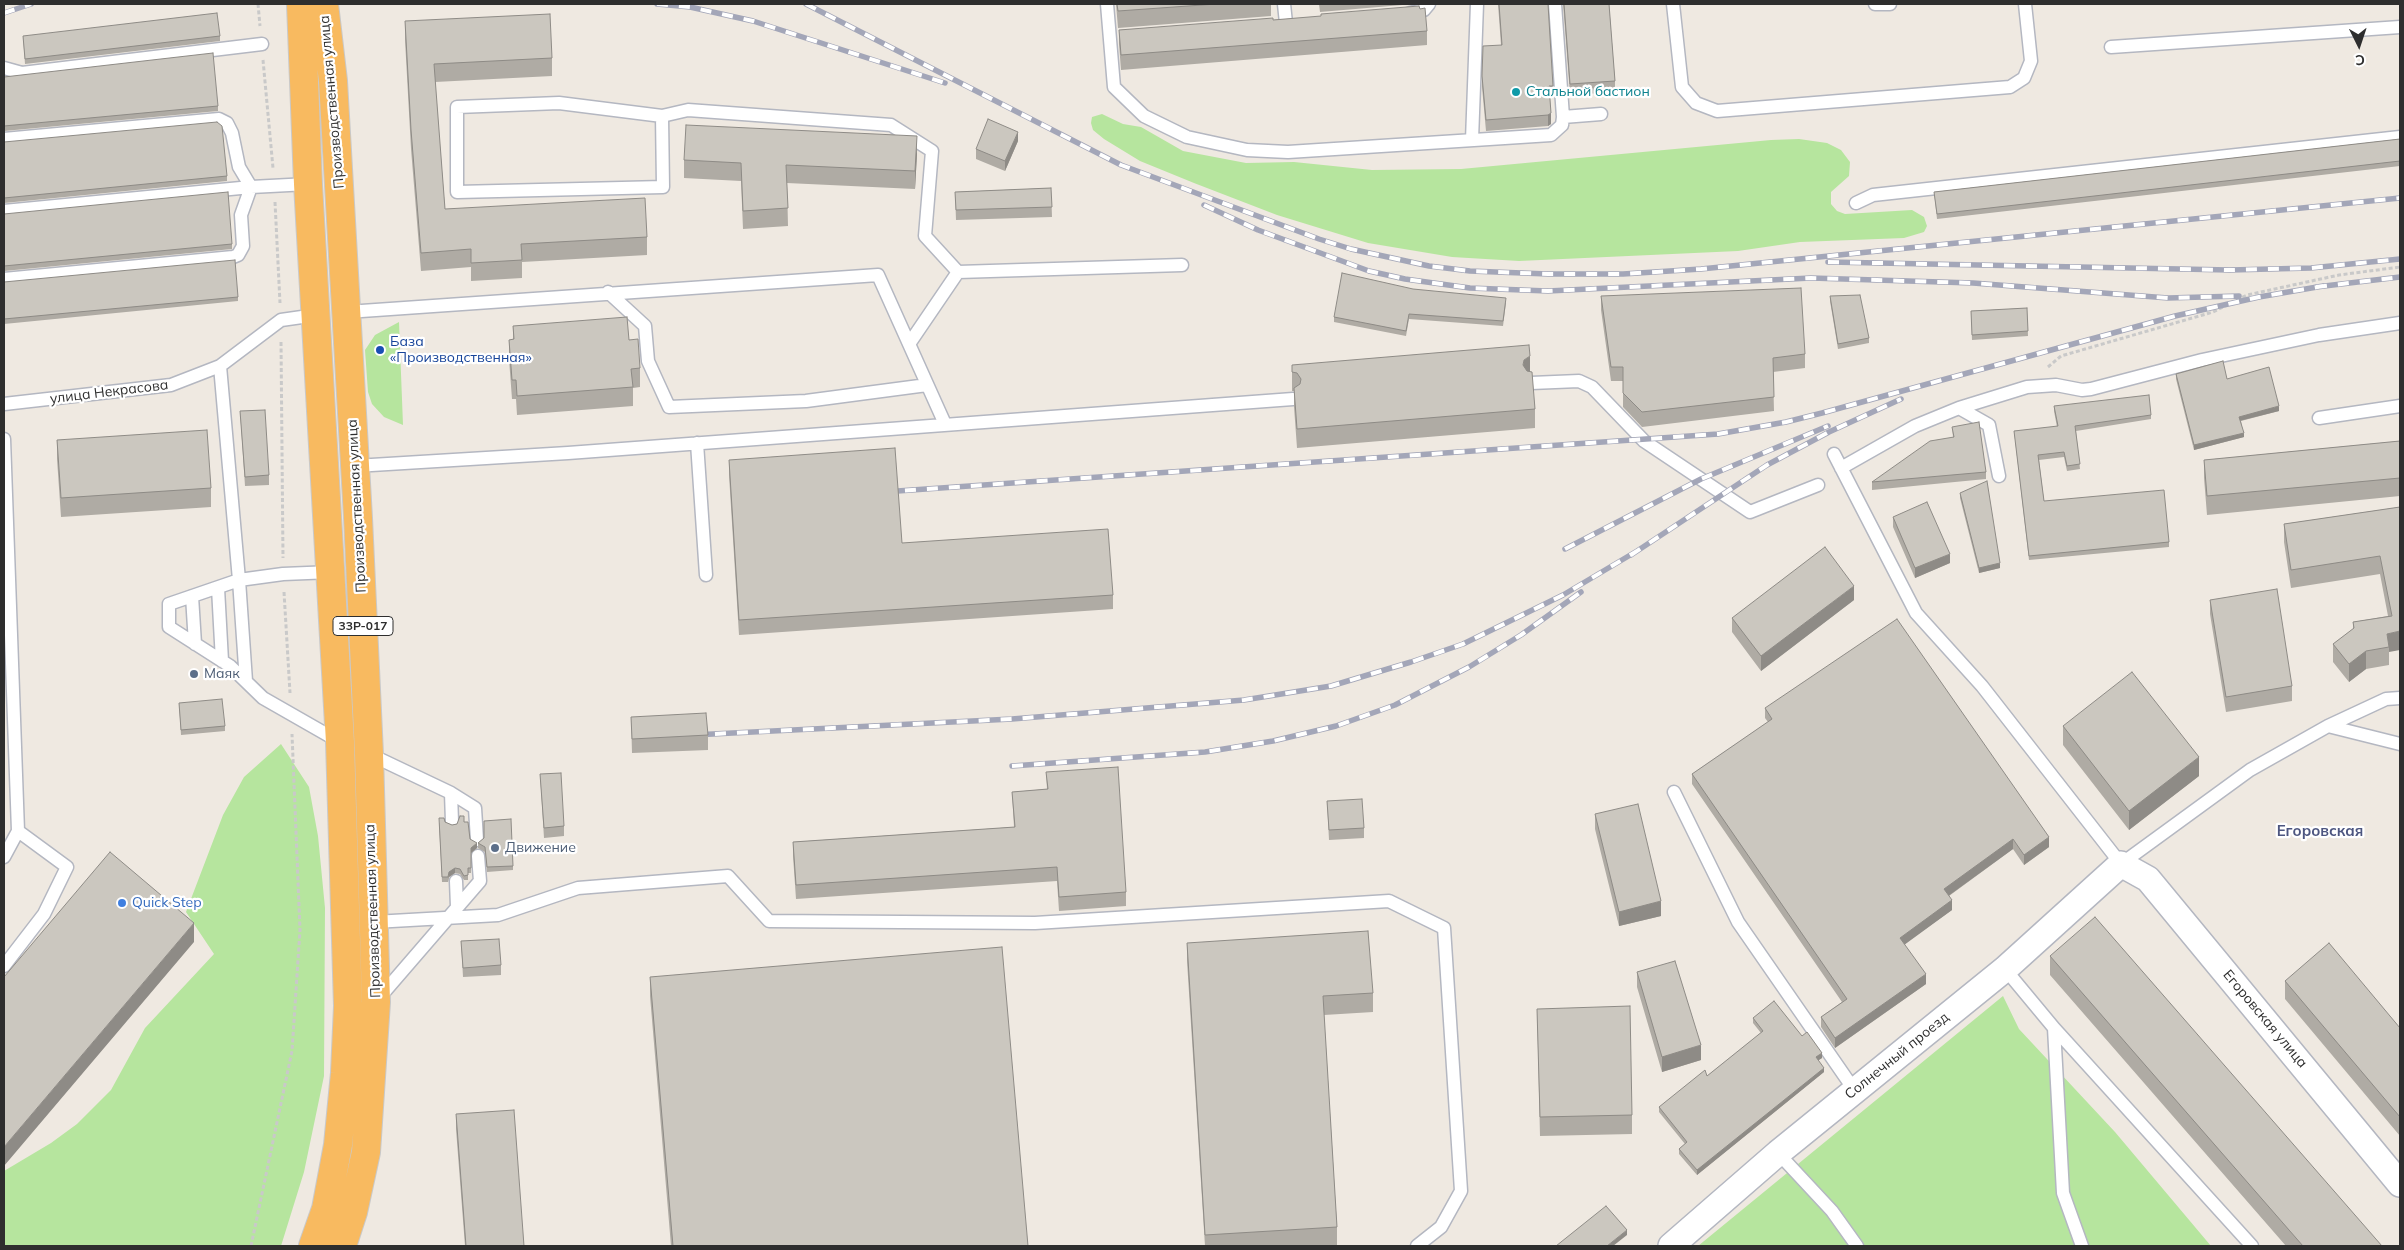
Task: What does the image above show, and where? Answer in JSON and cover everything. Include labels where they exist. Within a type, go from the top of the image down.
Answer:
[{"type":"highway","name":"Производственная улица","points":[[301,4],[308,184],[332,572],[340,742],[348,1006],[345,1073],[338,1145],[326,1209],[313,1246]]},
{"type":"highway","name":"Производственная улица","points":[[324,4],[333,81],[358,518],[369,754],[376,1002],[366,1152],[353,1212],[342,1246]]},
{"type":"highway","points":[[316,315],[347,312]]},
{"type":"highway","points":[[328,519],[358,518]]},
{"type":"street","name":"Солнечный проезд","points":[[1671,1246],[1778,1153],[2005,969],[2122,864]]},
{"type":"street","name":"Егоровская улица","points":[[2122,864],[2148,879],[2400,1184]]},
{"type":"lane","points":[[1106,4],[1114,37],[1114,87],[1144,116],[1187,137],[1247,150],[1288,152],[1551,135],[1562,125],[1564,117],[1555,4]]},
{"type":"lane","points":[[1284,4],[1286,23]]},
{"type":"lane","points":[[1395,14],[1415,13],[1424,10],[1429,4]]},
{"type":"lane","points":[[1472,140],[1477,4]]},
{"type":"lane","points":[[1673,4],[1682,87],[1696,103],[1717,111],[2010,87],[2024,78],[2031,61],[2025,4]]},
{"type":"lane","points":[[1875,4],[1890,4]]},
{"type":"lane","points":[[2111,47],[2400,27]]},
{"type":"lane","points":[[4,68],[22,73],[262,44]]},
{"type":"lane","points":[[662,116],[663,187],[457,192],[458,107],[559,104],[662,116],[688,110],[891,125],[932,151],[925,236],[958,272],[1182,265]]},
{"type":"lane","points":[[1564,117],[1601,114]]},
{"type":"lane","points":[[4,139],[219,119],[227,123],[232,133],[239,167],[251,187]]},
{"type":"lane","points":[[1856,203],[1873,195],[2400,137]]},
{"type":"lane","points":[[4,211],[251,187],[308,184]]},
{"type":"lane","points":[[4,279],[238,255],[243,246],[241,215],[251,187]]},
{"type":"lane","points":[[909,344],[958,272]]},
{"type":"lane","points":[[347,312],[608,292],[878,275],[945,424]]},
{"type":"lane","points":[[608,292],[645,326],[648,361],[669,407],[806,401],[927,385]]},
{"type":"lane","name":"улица Некрасова","points":[[4,404],[171,386],[220,366],[281,320],[316,315]]},
{"type":"lane","points":[[1841,468],[1914,426],[1958,408],[2027,387],[2056,385],[2091,390],[2202,360],[2319,335],[2400,323]]},
{"type":"lane","points":[[220,366],[246,681]]},
{"type":"lane","points":[[1531,383],[1579,381],[1592,387],[1644,440],[1750,512],[1818,485]]},
{"type":"lane","points":[[355,466],[1293,399]]},
{"type":"lane","points":[[2319,418],[2400,406]]},
{"type":"lane","points":[[1958,408],[1988,425],[1999,476]]},
{"type":"lane","points":[[4,439],[18,831],[4,857]]},
{"type":"lane","points":[[697,443],[706,575]]},
{"type":"lane","points":[[1834,454],[1916,613],[1982,686],[2122,864],[2250,770],[2328,726],[2386,699],[2400,698]]},
{"type":"lane","points":[[332,572],[283,574],[239,580],[169,604],[169,627],[222,661],[263,698],[340,742]]},
{"type":"lane","points":[[218,588],[222,661]]},
{"type":"lane","points":[[192,596],[195,644]]},
{"type":"lane","points":[[2328,726],[2400,744]]},
{"type":"lane","points":[[369,754],[451,793],[475,808],[477,840]]},
{"type":"lane","points":[[1674,792],[1738,922],[1855,1090]]},
{"type":"lane","points":[[451,793],[452,822]]},
{"type":"lane","points":[[4,966],[44,914],[67,868],[18,831]]},
{"type":"lane","points":[[376,1002],[480,881],[478,856]]},
{"type":"lane","points":[[374,922],[498,915],[578,888],[728,876],[769,921],[1034,923],[1389,901],[1444,928],[1461,1191],[1441,1227],[1417,1246]]},
{"type":"lane","points":[[456,881],[457,907]]},
{"type":"lane","points":[[2005,969],[2054,1028],[2252,1246]]},
{"type":"lane","points":[[2054,1028],[2063,1193],[2082,1246]]},
{"type":"lane","points":[[1778,1153],[1832,1211],[1857,1246]]},
{"type":"path","points":[[251,1246],[292,1051],[300,930],[292,714],[283,574],[281,320],[274,187],[258,4]]},
{"type":"path","points":[[2027,387],[2061,356],[2213,312],[2247,295],[2322,278],[2400,267]]},
{"type":"green space","points":[[1102,114],[1123,124],[1141,127],[1183,151],[1246,163],[1294,162],[1372,170],[1461,169],[1799,139],[1827,143],[1841,150],[1850,162],[1849,176],[1831,192],[1831,204],[1837,211],[1845,214],[1912,210],[1924,217],[1927,226],[1924,232],[1904,238],[1800,242],[1738,251],[1519,261],[1452,257],[1368,243],[1277,215],[1140,161],[1093,130],[1092,117]]},
{"type":"green space","points":[[399,322],[403,425],[384,417],[372,404],[368,392],[365,350],[375,335]]},
{"type":"green space","points":[[281,744],[309,787],[318,836],[325,908],[324,1076],[304,1172],[281,1246],[4,1246],[4,1171],[51,1143],[77,1124],[111,1090],[145,1028],[214,954],[186,912],[223,815],[244,777]]},
{"type":"green space","points":[[2003,996],[2019,1029],[2115,1132],[2211,1246],[1698,1246]]},
{"type":"building","points":[[1117,4],[1216,4],[1118,11]]},
{"type":"building","name":"Стальной бастион","points":[[1499,4],[1548,4],[1553,86],[1549,86],[1551,113],[1548,115],[1486,120],[1482,76],[1483,46],[1502,45]]},
{"type":"building","points":[[1564,4],[1609,4],[1615,81],[1570,84]]},
{"type":"building","points":[[1419,6],[1420,9],[1425,8],[1427,31],[1121,55],[1119,30],[1273,18],[1273,20]]},
{"type":"building","points":[[217,13],[220,36],[25,59],[23,36]]},
{"type":"building","points":[[550,14],[552,58],[434,64],[445,209],[645,198],[647,237],[521,244],[522,260],[471,263],[471,249],[421,253],[411,130],[405,21]]},
{"type":"building","points":[[213,53],[218,106],[4,126],[4,77]]},
{"type":"building","points":[[988,119],[1018,132],[1005,161],[976,149]]},
{"type":"building","points":[[217,122],[222,126],[227,176],[4,198],[4,142]]},
{"type":"building","points":[[686,125],[917,136],[915,171],[786,165],[788,208],[743,211],[741,163],[684,160]]},
{"type":"building","points":[[2400,139],[2400,161],[1937,214],[1934,192]]},
{"type":"building","points":[[1051,188],[1052,207],[956,210],[955,192]]},
{"type":"building","points":[[228,192],[232,244],[4,266],[4,214]]},
{"type":"building","points":[[235,260],[238,297],[4,319],[4,282]]},
{"type":"building","points":[[1342,273],[1413,289],[1506,298],[1503,321],[1409,314],[1406,331],[1334,317]]},
{"type":"building","points":[[1801,288],[1805,354],[1773,358],[1774,397],[1642,412],[1623,393],[1623,367],[1611,367],[1601,296]]},
{"type":"building","points":[[1860,295],[1869,338],[1838,344],[1830,296]]},
{"type":"building","points":[[2027,308],[2028,331],[1972,335],[1971,311]]},
{"type":"building","points":[[627,317],[629,340],[638,339],[640,368],[631,369],[633,387],[517,396],[516,380],[512,380],[509,340],[514,339],[513,326]]},
{"type":"building","points":[[1529,345],[1530,356],[1524,360],[1523,365],[1527,371],[1532,372],[1535,409],[1297,429],[1294,388],[1300,384],[1301,379],[1297,373],[1292,372],[1292,365]]},
{"type":"building","points":[[2223,361],[2227,379],[2269,367],[2279,406],[2239,417],[2244,433],[2194,445],[2176,374]]},
{"type":"building","points":[[2149,395],[2151,415],[2075,426],[2080,464],[2067,466],[2064,452],[2038,455],[2044,501],[2164,490],[2169,542],[2029,556],[2014,431],[2058,426],[2054,406]]},
{"type":"building","points":[[265,410],[269,475],[245,477],[240,411]]},
{"type":"building","points":[[1979,422],[1986,472],[1872,482],[1930,441],[1954,437],[1952,427]]},
{"type":"building","points":[[207,430],[211,488],[61,498],[57,440]]},
{"type":"building","points":[[2400,441],[2400,478],[2207,496],[2204,460]]},
{"type":"building","points":[[895,448],[902,543],[1108,529],[1113,595],[739,620],[729,460]]},
{"type":"building","points":[[1987,481],[2000,563],[1979,568],[1960,493]]},
{"type":"building","points":[[1927,502],[1950,554],[1915,568],[1893,517]]},
{"type":"building","points":[[2400,507],[2400,631],[2387,634],[2389,647],[2366,651],[2349,664],[2333,644],[2354,628],[2353,622],[2392,616],[2380,556],[2291,570],[2284,524]]},
{"type":"building","points":[[1825,547],[1854,586],[1761,656],[1732,618]]},
{"type":"building","points":[[2277,589],[2292,686],[2226,697],[2210,600]]},
{"type":"building","points":[[1897,619],[2049,837],[2024,855],[2013,839],[1944,889],[1952,900],[1900,938],[1926,974],[1835,1038],[1821,1017],[1847,999],[1692,774],[1772,719],[1765,708]]},
{"type":"building","points":[[2132,672],[2199,757],[2129,811],[2063,726]]},
{"type":"building","points":[[222,699],[225,726],[181,730],[179,703]]},
{"type":"building","points":[[706,713],[708,735],[632,739],[631,717]]},
{"type":"building","points":[[1118,767],[1126,892],[1059,897],[1057,867],[796,885],[793,842],[1015,827],[1012,792],[1048,789],[1046,772]]},
{"type":"building","points":[[561,773],[564,826],[544,828],[540,774]]},
{"type":"building","points":[[1362,799],[1364,828],[1329,830],[1327,801]]},
{"type":"building","points":[[1638,804],[1661,901],[1619,912],[1595,814]]},
{"type":"building","points":[[460,816],[464,816],[464,822],[468,822],[470,839],[477,843],[471,848],[471,868],[468,868],[468,875],[464,876],[460,869],[455,868],[449,872],[448,877],[442,877],[439,818],[444,818],[445,822],[452,825],[457,824]]},
{"type":"building","points":[[511,819],[513,866],[487,867],[485,847],[478,843],[484,838],[484,821]]},
{"type":"building","points":[[110,852],[194,923],[4,1147],[4,977]]},
{"type":"building","points":[[2095,917],[2382,1246],[2303,1246],[2050,956]]},
{"type":"building","points":[[1368,931],[1373,993],[1323,996],[1337,1227],[1205,1235],[1187,943]]},
{"type":"building","points":[[499,939],[501,965],[463,968],[461,941]]},
{"type":"building","points":[[2329,943],[2400,1028],[2400,1117],[2285,981]]},
{"type":"building","points":[[1002,947],[1028,1246],[673,1246],[650,977]]},
{"type":"building","points":[[1675,961],[1701,1045],[1662,1057],[1637,972]]},
{"type":"building","points":[[1774,1001],[1802,1036],[1807,1032],[1822,1053],[1816,1057],[1824,1068],[1697,1170],[1679,1149],[1687,1142],[1659,1107],[1705,1070],[1707,1076],[1763,1031],[1753,1018]]},
{"type":"building","points":[[1630,1006],[1632,1115],[1540,1117],[1537,1009]]},
{"type":"building","points":[[514,1110],[524,1246],[466,1246],[456,1114]]},
{"type":"building","points":[[1606,1206],[1627,1230],[1607,1246],[1556,1246]]},
{"type":"railway","points":[[4,13],[31,4]]},
{"type":"railway","points":[[657,4],[690,7],[753,21],[945,83]]},
{"type":"railway","points":[[806,4],[1121,165],[1319,239],[1351,249],[1429,266],[1470,271],[1623,274],[1701,269],[2400,198]]},
{"type":"railway","points":[[1204,205],[1258,230],[1369,271],[1405,279],[1470,288],[1548,291],[1811,278],[1973,283],[2168,298],[2239,296]]},
{"type":"railway","points":[[1828,262],[2230,270],[2311,268],[2400,259]]},
{"type":"railway","points":[[2316,287],[2400,277]]},
{"type":"railway","points":[[883,492],[1718,434],[1786,422],[1822,413],[2175,316],[2259,297],[2323,286]]},
{"type":"railway","points":[[1631,555],[1767,465],[1829,432],[1901,399]]},
{"type":"railway","points":[[1565,549],[1701,479],[1828,426]]},
{"type":"railway","points":[[693,735],[1012,719],[1244,700],[1331,686],[1463,644],[1563,595],[1637,551]]},
{"type":"railway","points":[[1012,766],[1205,752],[1273,741],[1336,726],[1395,705],[1469,667],[1521,635],[1581,592]]},
{"type":"place","name":"Стальной бастион","points":[[1516,92]]},
{"type":"place","name":"База «Производственная»","points":[[380,350]]},
{"type":"place","name":"Маяк","points":[[194,674]]},
{"type":"place","name":"Движение","points":[[495,848]]},
{"type":"place","name":"Quick Step","points":[[122,903]]},
{"type":"district","name":"Егоровская","points":[[2320,831]]}]
